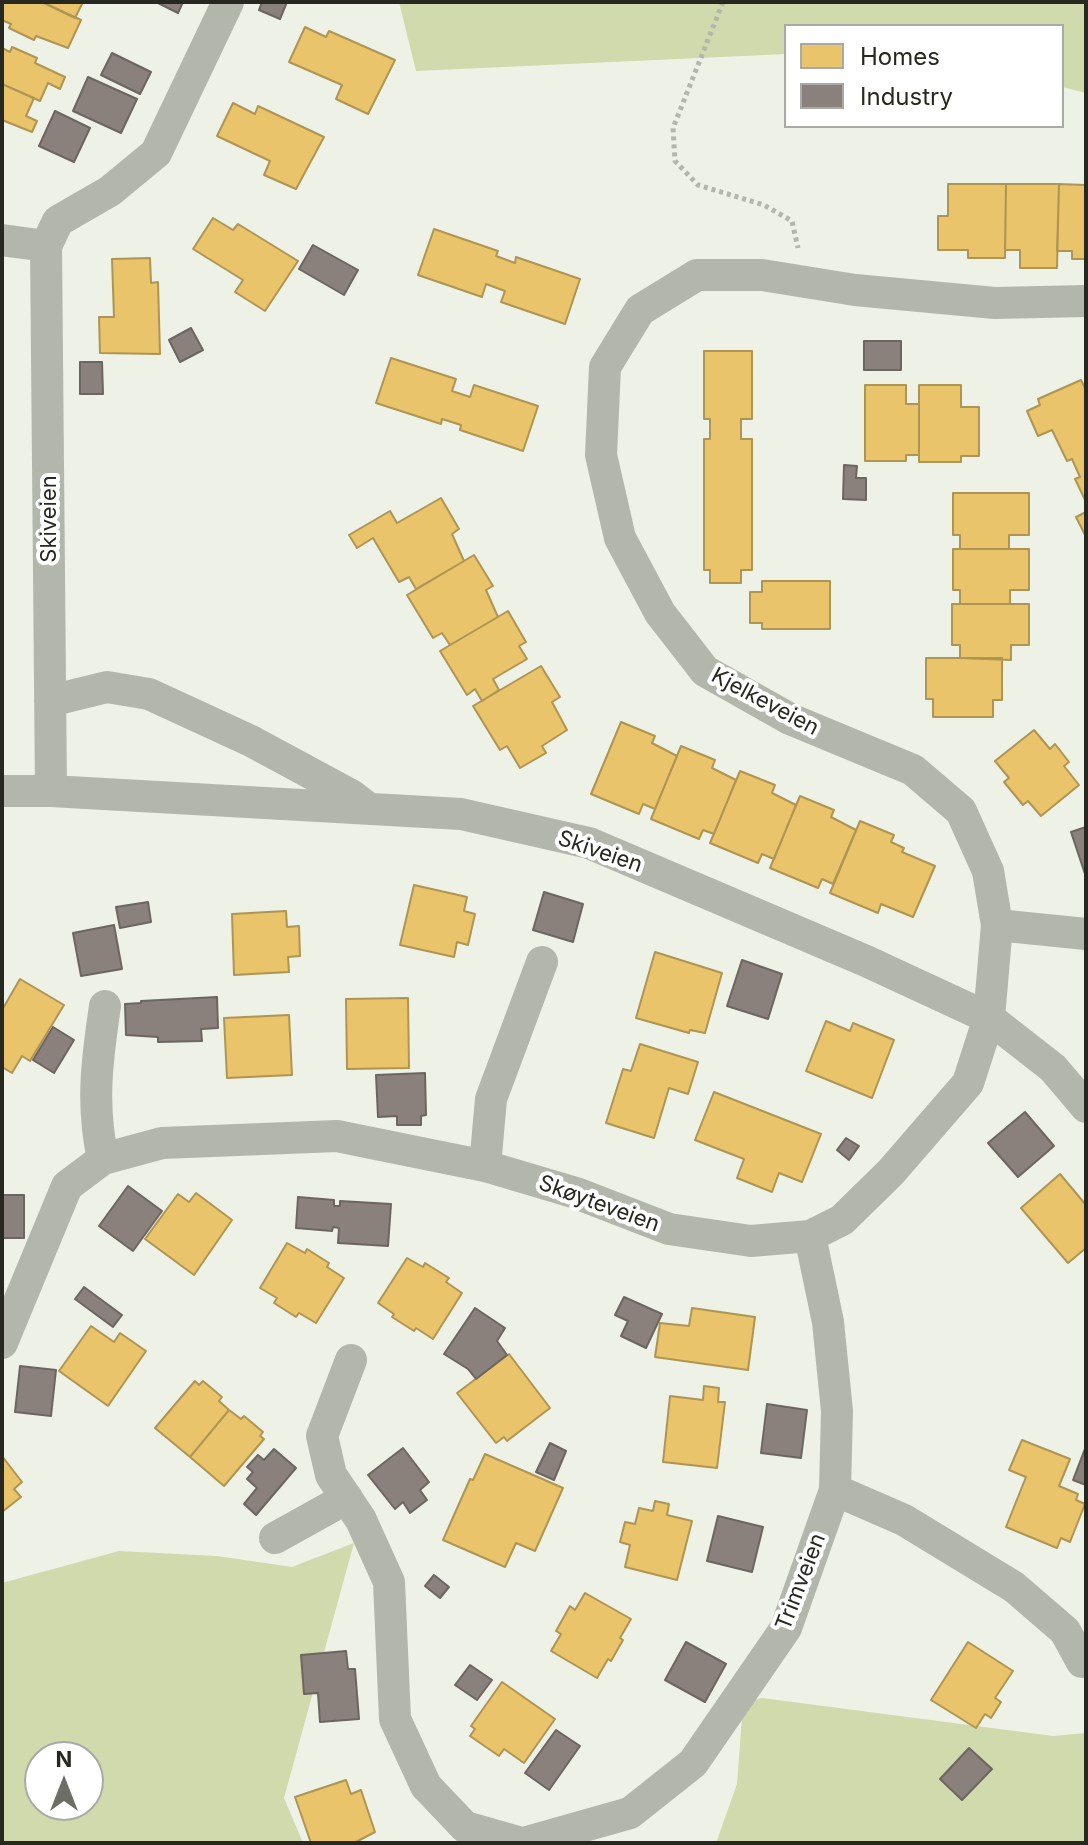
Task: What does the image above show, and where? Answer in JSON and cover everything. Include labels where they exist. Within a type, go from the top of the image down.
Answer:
[{"type":"street","points":[[2,240],[46,246],[58,221],[110,191],[156,153],[228,2]]},
{"type":"street","name":"Skiveien","points":[[46,246],[51,791]]},
{"type":"street","name":"Kjelkeveien","points":[[989,1018],[997,925],[988,871],[961,811],[913,770],[790,719],[705,671],[660,613],[620,538],[601,455],[605,367],[640,310],[697,275],[762,275],[855,290],[995,303],[1086,301]]},
{"type":"street","points":[[50,701],[107,687],[149,694],[251,741],[351,795],[367,807]]},
{"type":"street","name":"Skiveien","points":[[2,791],[51,791],[461,814],[589,843],[866,961],[989,1018],[1053,1068],[1086,1107]]},
{"type":"street","points":[[997,925],[1086,934]]},
{"type":"street","points":[[485,1166],[491,1099],[542,962]]},
{"type":"street","points":[[103,1159],[96,1127],[95,1072],[105,1006]]},
{"type":"street","name":"Skøyteveien","points":[[2,1343],[67,1186],[103,1159],[162,1143],[337,1136],[485,1166],[576,1193],[669,1229],[751,1241],[810,1236],[842,1220],[891,1172],[968,1083],[989,1018]]},
{"type":"street","name":"Trimveien","points":[[351,1360],[322,1436],[331,1475],[361,1520],[389,1582],[395,1719],[426,1786],[465,1827],[523,1843],[630,1813],[693,1763],[786,1628],[835,1490],[837,1411],[828,1322],[810,1236]]},
{"type":"street","points":[[835,1490],[904,1520],[1014,1587],[1065,1631],[1082,1662]]},
{"type":"street","points":[[275,1538],[347,1498]]},
{"type":"path","points":[[723,2],[673,128],[675,161],[698,185],[764,205],[792,221],[798,243],[797,281]]},
{"type":"green space","points":[[399,2],[1086,2],[1086,93],[1064,88],[1064,24],[784,24],[784,54],[416,71]]},
{"type":"green space","points":[[354,1543],[284,1798],[303,1843],[2,1843],[2,1583],[119,1551],[217,1556],[292,1567]]},
{"type":"green space","points":[[762,1698],[1053,1736],[1086,1733],[1086,1843],[716,1843],[737,1784],[743,1703]]},
{"type":"building: Homes","points":[[2,2],[42,2],[81,20],[68,48],[36,36],[34,40],[9,28],[11,24],[2,20]]},
{"type":"building: Homes","points":[[42,2],[83,2],[75,18]]},
{"type":"building: Homes","points":[[305,27],[326,37],[329,31],[395,60],[368,114],[336,99],[342,85],[289,62]]},
{"type":"building: Homes","points":[[12,47],[37,58],[35,63],[65,77],[60,89],[48,83],[40,101],[2,84],[2,48],[10,52]]},
{"type":"building: Homes","points":[[2,84],[34,98],[26,116],[37,121],[32,132],[2,120]]},
{"type":"building: Homes","points":[[233,103],[255,114],[258,106],[324,137],[296,189],[264,175],[270,161],[217,136]]},
{"type":"building: Homes","points":[[948,184],[1006,184],[1005,258],[968,258],[968,250],[938,250],[938,216],[948,216]]},
{"type":"building: Homes","points":[[1006,184],[1059,184],[1057,268],[1020,268],[1020,250],[1005,250]]},
{"type":"building: Homes","points":[[1059,184],[1086,185],[1086,259],[1072,259],[1072,251],[1057,251]]},
{"type":"building: Homes","points":[[213,218],[233,230],[238,224],[298,261],[265,311],[235,292],[243,280],[193,249]]},
{"type":"building: Homes","points":[[434,229],[498,251],[496,256],[515,263],[516,257],[580,279],[565,324],[501,302],[505,291],[486,284],[482,297],[418,275]]},
{"type":"building: Homes","points":[[150,258],[151,283],[158,282],[160,354],[100,353],[99,317],[114,317],[112,259]]},
{"type":"building: Homes","points":[[704,351],[752,351],[752,419],[741,419],[741,439],[752,439],[752,570],[741,570],[741,583],[710,583],[710,570],[704,570],[704,439],[710,439],[710,419],[704,419]]},
{"type":"building: Homes","points":[[391,358],[456,379],[452,391],[470,397],[474,385],[538,406],[523,451],[460,430],[461,425],[442,419],[441,424],[376,403]]},
{"type":"building: Homes","points":[[1081,380],[1086,390],[1086,502],[1075,479],[1080,477],[1072,459],[1067,461],[1052,430],[1038,436],[1027,411],[1040,405],[1038,399]]},
{"type":"building: Homes","points":[[865,385],[906,385],[906,404],[919,404],[919,455],[906,455],[906,461],[865,461]]},
{"type":"building: Homes","points":[[919,385],[961,385],[961,407],[979,407],[979,456],[961,456],[961,462],[919,462]]},
{"type":"building: Homes","points":[[953,493],[1029,493],[1029,535],[1009,535],[1009,549],[960,549],[960,535],[953,535]]},
{"type":"building: Homes","points":[[441,498],[459,529],[452,534],[464,561],[416,589],[409,577],[399,582],[373,538],[357,548],[349,535],[390,511],[397,523]]},
{"type":"building: Homes","points":[[1086,512],[1086,537],[1076,517]]},
{"type":"building: Homes","points":[[953,549],[1029,549],[1029,590],[1010,590],[1010,604],[960,604],[960,590],[953,590]]},
{"type":"building: Homes","points":[[474,555],[493,586],[486,590],[498,617],[450,645],[442,633],[433,638],[407,595]]},
{"type":"building: Homes","points":[[762,581],[830,581],[830,629],[762,629],[762,623],[750,623],[750,592],[762,592]]},
{"type":"building: Homes","points":[[952,604],[1029,604],[1029,645],[1011,645],[1011,660],[960,658],[960,645],[952,645]]},
{"type":"building: Homes","points":[[508,611],[526,642],[519,646],[527,659],[493,679],[499,690],[482,701],[475,689],[467,695],[440,651]]},
{"type":"building: Homes","points":[[926,658],[1002,658],[1002,700],[993,700],[993,717],[933,717],[933,699],[926,699]]},
{"type":"building: Homes","points":[[541,666],[560,697],[552,702],[567,730],[542,746],[546,753],[520,768],[507,746],[500,750],[473,706]]},
{"type":"building: Homes","points":[[621,722],[655,736],[652,743],[677,756],[655,809],[643,804],[639,814],[591,794]]},
{"type":"building: Homes","points":[[1034,730],[1050,749],[1055,744],[1069,762],[1064,766],[1079,785],[1041,816],[1028,801],[1023,805],[1004,782],[1009,778],[995,761]]},
{"type":"building: Homes","points":[[681,746],[715,760],[712,768],[736,780],[714,834],[703,830],[699,839],[651,819]]},
{"type":"building: Homes","points":[[740,771],[775,785],[772,793],[796,805],[774,859],[762,854],[758,863],[710,843]]},
{"type":"building: Homes","points":[[800,796],[834,810],[831,817],[856,830],[833,884],[822,879],[818,888],[770,868]]},
{"type":"building: Homes","points":[[860,821],[894,835],[891,842],[904,848],[902,852],[935,866],[913,917],[881,904],[878,913],[830,893]]},
{"type":"building: Homes","points":[[414,885],[467,897],[464,911],[475,914],[468,945],[457,942],[454,957],[400,945]]},
{"type":"building: Homes","points":[[286,911],[287,927],[299,926],[300,956],[288,957],[289,972],[234,975],[232,914]]},
{"type":"building: Homes","points":[[655,952],[722,973],[705,1033],[690,1030],[689,1033],[636,1018]]},
{"type":"building: Homes","points":[[20,979],[64,1005],[30,1061],[22,1056],[12,1073],[2,1067],[2,1010]]},
{"type":"building: Homes","points":[[408,998],[409,1068],[347,1069],[346,999]]},
{"type":"building: Homes","points":[[289,1015],[292,1075],[227,1078],[224,1018]]},
{"type":"building: Homes","points":[[826,1021],[850,1031],[853,1023],[894,1040],[872,1098],[806,1071]]},
{"type":"building: Homes","points":[[640,1044],[698,1062],[688,1094],[669,1088],[654,1138],[606,1123],[623,1069],[631,1071]]},
{"type":"building: Homes","points":[[714,1092],[821,1134],[802,1182],[779,1173],[772,1192],[737,1178],[744,1159],[695,1140]]},
{"type":"building: Homes","points":[[1060,1174],[1086,1205],[1086,1248],[1068,1263],[1021,1208]]},
{"type":"building: Homes","points":[[196,1193],[232,1220],[194,1275],[145,1239],[178,1194],[189,1202]]},
{"type":"building: Homes","points":[[287,1243],[305,1253],[307,1249],[329,1263],[327,1267],[344,1278],[316,1323],[299,1313],[296,1317],[274,1303],[277,1298],[260,1288]]},
{"type":"building: Homes","points":[[407,1258],[423,1267],[425,1263],[449,1278],[446,1282],[462,1293],[433,1339],[392,1317],[394,1314],[378,1303]]},
{"type":"building: Homes","points":[[692,1308],[755,1317],[748,1370],[655,1357],[660,1323],[689,1326]]},
{"type":"building: Homes","points":[[91,1326],[114,1342],[120,1333],[146,1351],[108,1406],[59,1371]]},
{"type":"building: Homes","points":[[509,1354],[550,1408],[507,1441],[504,1437],[496,1443],[457,1393]]},
{"type":"building: Homes","points":[[195,1381],[199,1385],[203,1381],[222,1397],[219,1401],[229,1410],[190,1457],[155,1428]]},
{"type":"building: Homes","points":[[704,1386],[719,1388],[718,1402],[725,1402],[717,1468],[663,1462],[670,1396],[703,1400]]},
{"type":"building: Homes","points":[[229,1410],[241,1419],[244,1416],[263,1432],[260,1436],[264,1439],[224,1486],[190,1457]]},
{"type":"building: Homes","points":[[1022,1440],[1070,1459],[1059,1486],[1078,1494],[1076,1500],[1085,1504],[1070,1542],[1061,1538],[1057,1548],[1006,1527],[1026,1477],[1009,1470]]},
{"type":"building: Homes","points":[[485,1454],[563,1488],[535,1551],[516,1543],[505,1567],[443,1540],[470,1479],[473,1480]]},
{"type":"building: Homes","points":[[2,1456],[22,1482],[14,1489],[21,1497],[2,1512]]},
{"type":"building: Homes","points":[[655,1501],[669,1504],[667,1515],[692,1521],[677,1580],[625,1567],[630,1545],[620,1542],[625,1522],[635,1524],[639,1508],[653,1511]]},
{"type":"building: Homes","points":[[585,1593],[631,1619],[611,1661],[608,1659],[597,1678],[551,1651],[561,1634],[556,1631],[570,1606],[575,1610]]},
{"type":"building: Homes","points":[[968,1642],[1013,1671],[995,1698],[1001,1702],[991,1718],[985,1714],[976,1728],[931,1700]]},
{"type":"building: Homes","points":[[502,1682],[555,1719],[524,1763],[504,1749],[499,1756],[470,1736],[475,1729],[471,1726]]},
{"type":"building: Homes","points":[[346,1780],[351,1794],[361,1790],[375,1832],[354,1843],[311,1843],[295,1797]]},
{"type":"building: Industry","points":[[156,2],[183,2],[178,13]]},
{"type":"building: Industry","points":[[262,2],[287,2],[280,19],[259,10]]},
{"type":"building: Industry","points":[[112,53],[151,72],[140,94],[101,75]]},
{"type":"building: Industry","points":[[88,77],[137,99],[121,133],[73,111]]},
{"type":"building: Industry","points":[[55,111],[90,128],[74,162],[39,146]]},
{"type":"building: Industry","points":[[313,245],[358,270],[344,295],[299,269]]},
{"type":"building: Industry","points":[[191,328],[203,350],[180,362],[169,340]]},
{"type":"building: Industry","points":[[864,341],[901,341],[901,370],[864,370]]},
{"type":"building: Industry","points":[[80,362],[102,362],[103,394],[80,394]]},
{"type":"building: Industry","points":[[844,465],[857,466],[856,478],[866,478],[866,500],[843,499]]},
{"type":"building: Industry","points":[[1086,827],[1086,877],[1071,832]]},
{"type":"building: Industry","points":[[544,892],[583,904],[573,942],[533,930]]},
{"type":"building: Industry","points":[[148,902],[151,922],[120,928],[116,907]]},
{"type":"building: Industry","points":[[114,925],[122,969],[81,976],[73,933]]},
{"type":"building: Industry","points":[[742,960],[782,974],[768,1019],[727,1006]]},
{"type":"building: Industry","points":[[217,997],[218,1028],[201,1029],[202,1041],[158,1042],[158,1037],[126,1035],[125,1004]]},
{"type":"building: Industry","points":[[53,1027],[74,1040],[54,1073],[33,1060]]},
{"type":"building: Industry","points":[[425,1073],[426,1115],[421,1116],[421,1125],[397,1125],[397,1116],[378,1117],[376,1075]]},
{"type":"building: Industry","points":[[1025,1112],[1054,1146],[1018,1177],[988,1143]]},
{"type":"building: Industry","points":[[846,1138],[859,1146],[849,1160],[837,1150]]},
{"type":"building: Industry","points":[[128,1186],[162,1211],[133,1251],[99,1226]]},
{"type":"building: Industry","points":[[2,1195],[24,1195],[24,1238],[2,1238]]},
{"type":"building: Industry","points":[[298,1197],[334,1200],[334,1206],[340,1206],[340,1201],[391,1204],[388,1246],[338,1243],[339,1228],[333,1227],[332,1231],[296,1228]]},
{"type":"building: Industry","points":[[84,1287],[122,1315],[113,1327],[75,1299]]},
{"type":"building: Industry","points":[[624,1297],[662,1314],[646,1348],[621,1336],[628,1321],[615,1315]]},
{"type":"building: Industry","points":[[475,1308],[505,1328],[497,1341],[507,1355],[476,1379],[468,1369],[444,1354]]},
{"type":"building: Industry","points":[[20,1366],[56,1370],[51,1416],[15,1412]]},
{"type":"building: Industry","points":[[767,1404],[807,1410],[801,1458],[761,1453]]},
{"type":"building: Industry","points":[[550,1443],[566,1451],[554,1480],[536,1472]]},
{"type":"building: Industry","points":[[1086,1446],[1086,1485],[1073,1480]]},
{"type":"building: Industry","points":[[403,1448],[429,1482],[420,1490],[427,1500],[410,1513],[403,1502],[395,1509],[368,1475]]},
{"type":"building: Industry","points":[[274,1449],[296,1468],[256,1515],[244,1504],[257,1488],[247,1479],[253,1472],[247,1467],[258,1455],[264,1460]]},
{"type":"building: Industry","points":[[718,1516],[763,1527],[752,1572],[707,1561]]},
{"type":"building: Industry","points":[[434,1575],[449,1587],[440,1598],[425,1586]]},
{"type":"building: Industry","points":[[686,1642],[726,1664],[705,1702],[665,1680]]},
{"type":"building: Industry","points":[[346,1651],[348,1669],[355,1669],[359,1719],[320,1722],[318,1693],[304,1694],[301,1655]]},
{"type":"building: Industry","points":[[470,1665],[492,1680],[477,1700],[455,1685]]},
{"type":"building: Industry","points":[[556,1730],[580,1746],[549,1790],[525,1773]]},
{"type":"building: Industry","points":[[969,1748],[992,1769],[962,1800],[940,1779]]}]
